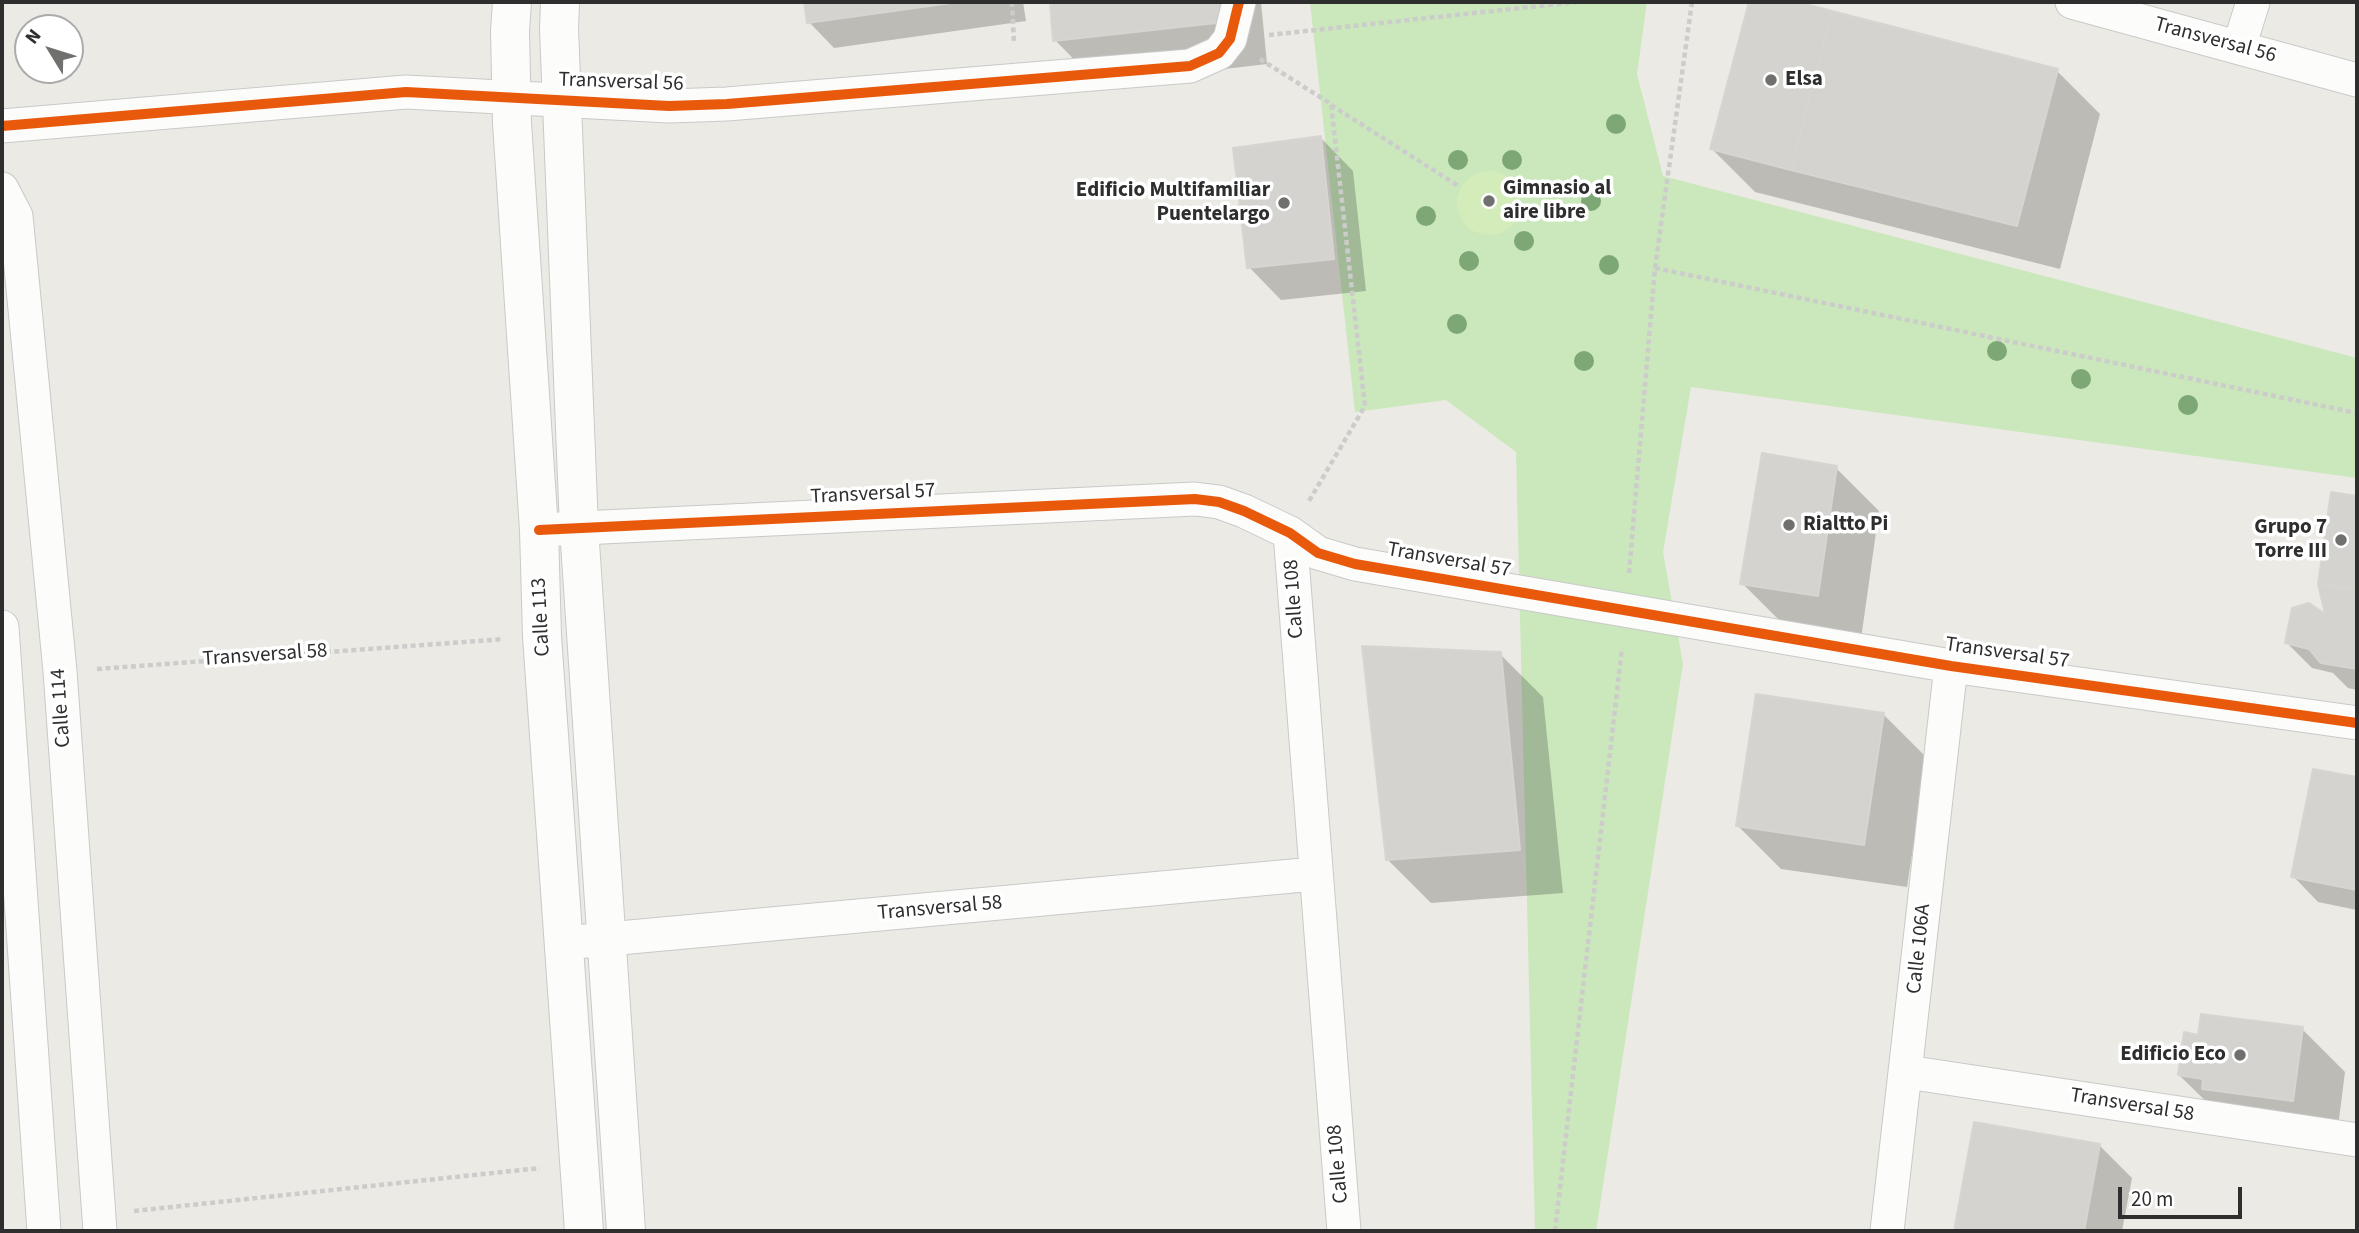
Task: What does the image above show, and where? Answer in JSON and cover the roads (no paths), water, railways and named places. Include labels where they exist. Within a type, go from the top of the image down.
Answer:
[{"type":"street","name":"Calle 113","points":[[512,2],[511,97],[539,530],[542,636],[584,1231]]},
{"type":"street","name":"Calle 113","points":[[560,2],[561,99],[579,528],[604,939],[626,1231]]},
{"type":"street","name":"Transversal 56","points":[[2,126],[406,92],[669,106],[727,104],[1177,67],[1207,61],[1219,53],[1230,39],[1239,2]]},
{"type":"street","name":"Transversal 56","points":[[2072,2],[2357,80]]},
{"type":"street","points":[[2239,47],[2253,2]]},
{"type":"street","name":"Calle 114","points":[[2,189],[16,216],[60,671],[99,1223]]},
{"type":"street","name":"Transversal 57","points":[[539,530],[1195,499],[1219,502],[1244,511],[1290,533],[1318,553],[1355,564],[1951,666],[2357,723]]},
{"type":"street","name":"Calle 108","points":[[1290,533],[1314,874],[1344,1231]]},
{"type":"street","points":[[2,627],[44,1231]]},
{"type":"street","name":"Calle 106A","points":[[1887,1231],[1951,666]]},
{"type":"street","name":"Transversal 58","points":[[565,943],[1314,874]]},
{"type":"street","name":"Transversal 58","points":[[1907,1072],[2357,1140]]},
{"type":"place","name":"Elsa","points":[[1771,80]]},
{"type":"place","name":"Gimnasio al aire libre","points":[[1489,201]]},
{"type":"place","name":"Edificio Multifamiliar Puentelargo","points":[[1284,203]]},
{"type":"place","name":"Rialtto Pi","points":[[1789,525]]},
{"type":"place","name":"Grupo 7 Torre III","points":[[2341,540]]},
{"type":"place","name":"Edificio Eco","points":[[2240,1055]]}]
